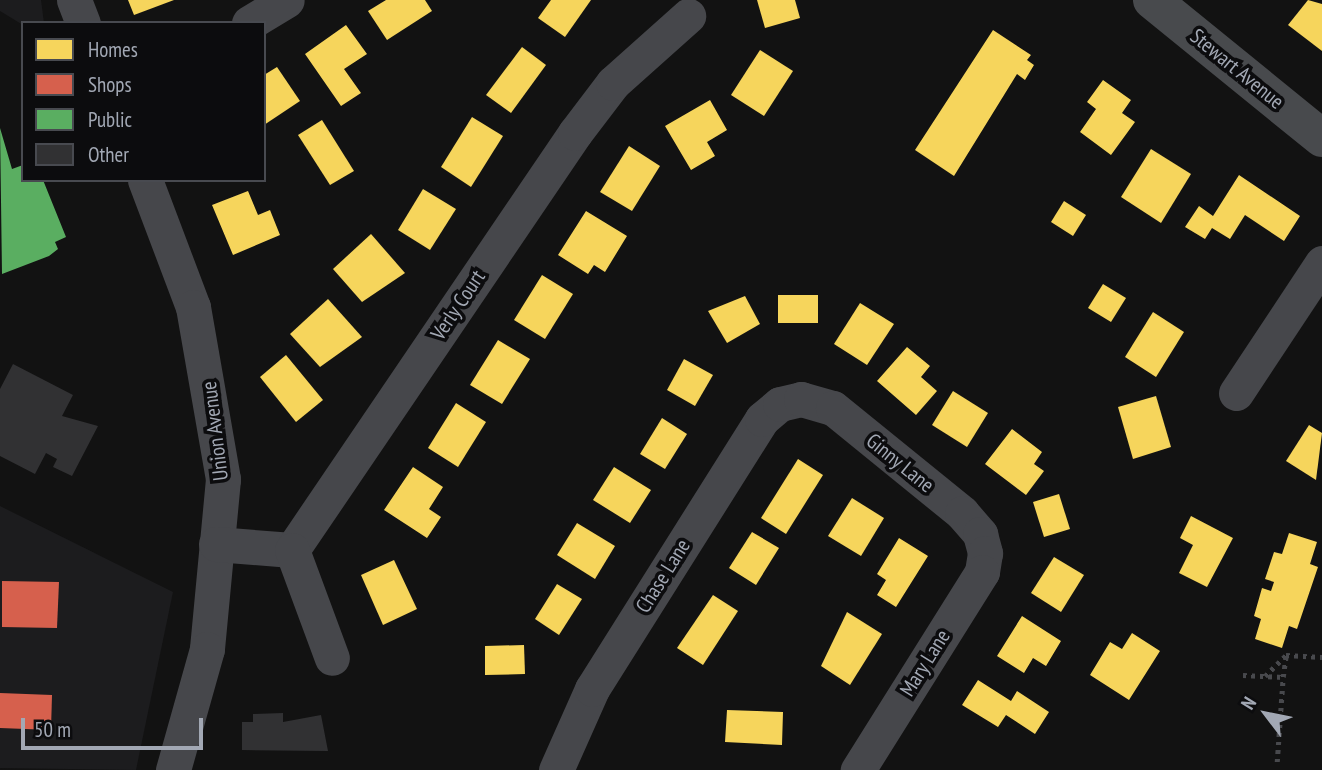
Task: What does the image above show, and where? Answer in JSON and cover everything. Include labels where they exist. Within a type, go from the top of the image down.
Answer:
[{"type":"main road","name":"Stewart Avenue","points":[[1152,0],[1322,138]]},
{"type":"street","points":[[74,0],[82,21]]},
{"type":"street","points":[[252,21],[287,0]]},
{"type":"street","name":"Verly Court","points":[[292,550],[575,133],[613,83],[688,16]]},
{"type":"street","name":"Union Avenue","points":[[146,182],[193,307],[214,400],[223,479],[207,649],[173,770]]},
{"type":"street","points":[[1236,393],[1322,263]]},
{"type":"street","name":"Ginny Lane","points":[[793,401],[833,408],[962,513],[980,534],[985,553]]},
{"type":"street","name":"Chase Lane","points":[[556,770],[592,689],[762,419],[793,401]]},
{"type":"street","points":[[216,544],[292,550],[332,658]]},
{"type":"street","name":"Mary Lane","points":[[858,770],[982,572],[985,553]]},
{"type":"path","points":[[1265,676],[1286,655],[1322,657]]},
{"type":"path","points":[[1277,762],[1286,655]]},
{"type":"path","points":[[1242,675],[1283,677]]},
{"type":"shaded area","points":[[0,0],[41,0],[44,21],[21,21],[21,24],[0,11]]},
{"type":"shaded area","points":[[0,506],[173,592],[136,770],[0,768]]},
{"type":"building: Homes","points":[[128,0],[174,0],[134,15]]},
{"type":"building: Homes","points":[[386,0],[425,0],[432,11],[387,40],[368,11]]},
{"type":"building: Homes","points":[[551,0],[591,0],[565,37],[538,18]]},
{"type":"building: Homes","points":[[757,0],[795,0],[800,18],[765,28]]},
{"type":"building: Homes","points":[[1308,0],[1322,4],[1322,51],[1288,25]]},
{"type":"building: Homes","points":[[346,25],[367,54],[344,69],[361,93],[341,106],[305,54]]},
{"type":"building: Homes","points":[[993,30],[1031,55],[1027,60],[1034,65],[1025,80],[1017,74],[954,176],[915,150]]},
{"type":"building: Homes","points":[[522,47],[546,65],[511,113],[486,95]]},
{"type":"building: Homes","points":[[760,50],[793,71],[764,116],[731,95]]},
{"type":"building: Homes","points":[[277,67],[300,101],[266,124],[266,74]]},
{"type":"building: Homes","points":[[1103,80],[1131,100],[1122,113],[1135,122],[1111,155],[1080,132],[1096,109],[1087,102]]},
{"type":"building: Homes","points":[[710,100],[727,130],[707,142],[715,156],[691,170],[665,126]]},
{"type":"building: Homes","points":[[472,117],[503,136],[471,187],[441,167]]},
{"type":"building: Homes","points":[[322,120],[354,171],[330,185],[298,135]]},
{"type":"building: Homes","points":[[629,146],[660,166],[632,211],[600,192]]},
{"type":"building: Homes","points":[[1151,149],[1191,174],[1161,223],[1121,197]]},
{"type":"building: Homes","points":[[1239,175],[1300,216],[1284,241],[1245,215],[1230,239],[1212,228],[1205,239],[1185,227],[1199,206],[1213,216]]},
{"type":"building: Homes","points":[[423,189],[456,209],[430,250],[398,230]]},
{"type":"building: Homes","points":[[248,191],[258,215],[270,210],[280,235],[233,255],[212,205]]},
{"type":"building: Homes","points":[[1064,201],[1086,215],[1073,236],[1051,222]]},
{"type":"building: Homes","points":[[586,211],[627,236],[605,272],[594,265],[588,274],[558,255]]},
{"type":"building: Homes","points":[[371,234],[405,273],[362,302],[333,269]]},
{"type":"building: Homes","points":[[542,275],[573,294],[545,339],[514,320]]},
{"type":"building: Homes","points":[[1103,284],[1126,298],[1111,322],[1088,308]]},
{"type":"building: Homes","points":[[778,295],[818,295],[818,323],[778,323]]},
{"type":"building: Homes","points":[[745,296],[760,324],[727,343],[708,311]]},
{"type":"building: Homes","points":[[328,299],[362,337],[320,367],[290,334]]},
{"type":"building: Homes","points":[[860,303],[894,324],[867,365],[834,344]]},
{"type":"building: Homes","points":[[1153,312],[1184,332],[1156,377],[1125,357]]},
{"type":"building: Homes","points":[[498,340],[530,359],[502,404],[470,385]]},
{"type":"building: Homes","points":[[907,347],[930,366],[921,377],[937,391],[916,415],[877,381]]},
{"type":"building: Homes","points":[[286,355],[323,400],[296,422],[260,377]]},
{"type":"building: Homes","points":[[684,359],[713,375],[695,406],[667,390]]},
{"type":"building: Homes","points":[[953,391],[988,413],[967,447],[932,425]]},
{"type":"building: Homes","points":[[1156,396],[1171,447],[1133,459],[1118,407]]},
{"type":"building: Homes","points":[[456,403],[486,422],[458,467],[428,448]]},
{"type":"building: Homes","points":[[662,418],[687,434],[665,469],[640,454]]},
{"type":"building: Homes","points":[[1309,425],[1322,433],[1316,480],[1286,461]]},
{"type":"building: Homes","points":[[1012,429],[1042,452],[1034,464],[1044,471],[1026,495],[985,464]]},
{"type":"building: Homes","points":[[798,459],[823,475],[786,534],[761,518]]},
{"type":"building: Homes","points":[[413,467],[443,487],[429,509],[441,517],[427,538],[384,510]]},
{"type":"building: Homes","points":[[614,467],[651,490],[630,523],[593,500]]},
{"type":"building: Homes","points":[[1059,494],[1070,529],[1044,537],[1033,502]]},
{"type":"building: Homes","points":[[852,498],[884,518],[861,556],[828,536]]},
{"type":"building: Homes","points":[[1191,516],[1233,538],[1207,587],[1179,573],[1193,545],[1180,538]]},
{"type":"building: Homes","points":[[577,523],[615,546],[595,579],[557,555]]},
{"type":"building: Homes","points":[[752,532],[779,548],[756,585],[729,568]]},
{"type":"building: Homes","points":[[1289,533],[1317,542],[1310,564],[1318,567],[1297,629],[1289,626],[1282,648],[1255,639],[1261,619],[1254,616],[1262,588],[1271,591],[1274,582],[1265,579],[1274,552],[1282,554]]},
{"type":"building: Homes","points":[[899,538],[928,556],[896,607],[877,595],[886,580],[877,574]]},
{"type":"building: Homes","points":[[1054,557],[1084,575],[1061,612],[1031,593]]},
{"type":"building: Homes","points":[[394,560],[417,609],[383,625],[361,575]]},
{"type":"building: Homes","points":[[557,584],[582,599],[559,635],[535,619]]},
{"type":"building: Homes","points":[[713,595],[738,611],[703,665],[677,648]]},
{"type":"building: Homes","points":[[847,612],[882,634],[850,685],[821,666]]},
{"type":"building: Homes","points":[[1022,616],[1061,641],[1046,666],[1033,658],[1024,673],[997,656]]},
{"type":"building: Homes","points":[[1132,633],[1160,651],[1129,700],[1090,675],[1110,642],[1122,649]]},
{"type":"building: Homes","points":[[524,645],[525,674],[485,675],[485,646]]},
{"type":"building: Homes","points":[[978,680],[1011,701],[1017,691],[1049,712],[1035,734],[1006,715],[998,727],[962,705]]},
{"type":"building: Homes","points":[[727,710],[783,712],[782,745],[725,742]]},
{"type":"building: Shops","points":[[2,581],[59,582],[57,628],[2,627]]},
{"type":"building: Shops","points":[[0,693],[52,695],[51,730],[0,728]]},
{"type":"building: Public","points":[[0,128],[12,169],[21,166],[21,182],[44,182],[66,237],[55,242],[58,249],[49,256],[2,274]]},
{"type":"building: Other","points":[[13,364],[73,395],[62,416],[98,426],[72,476],[53,467],[57,459],[46,453],[35,474],[0,456],[0,389]]},
{"type":"building: Other","points":[[283,713],[283,722],[321,715],[328,751],[242,750],[242,722],[253,722],[253,714]]}]
